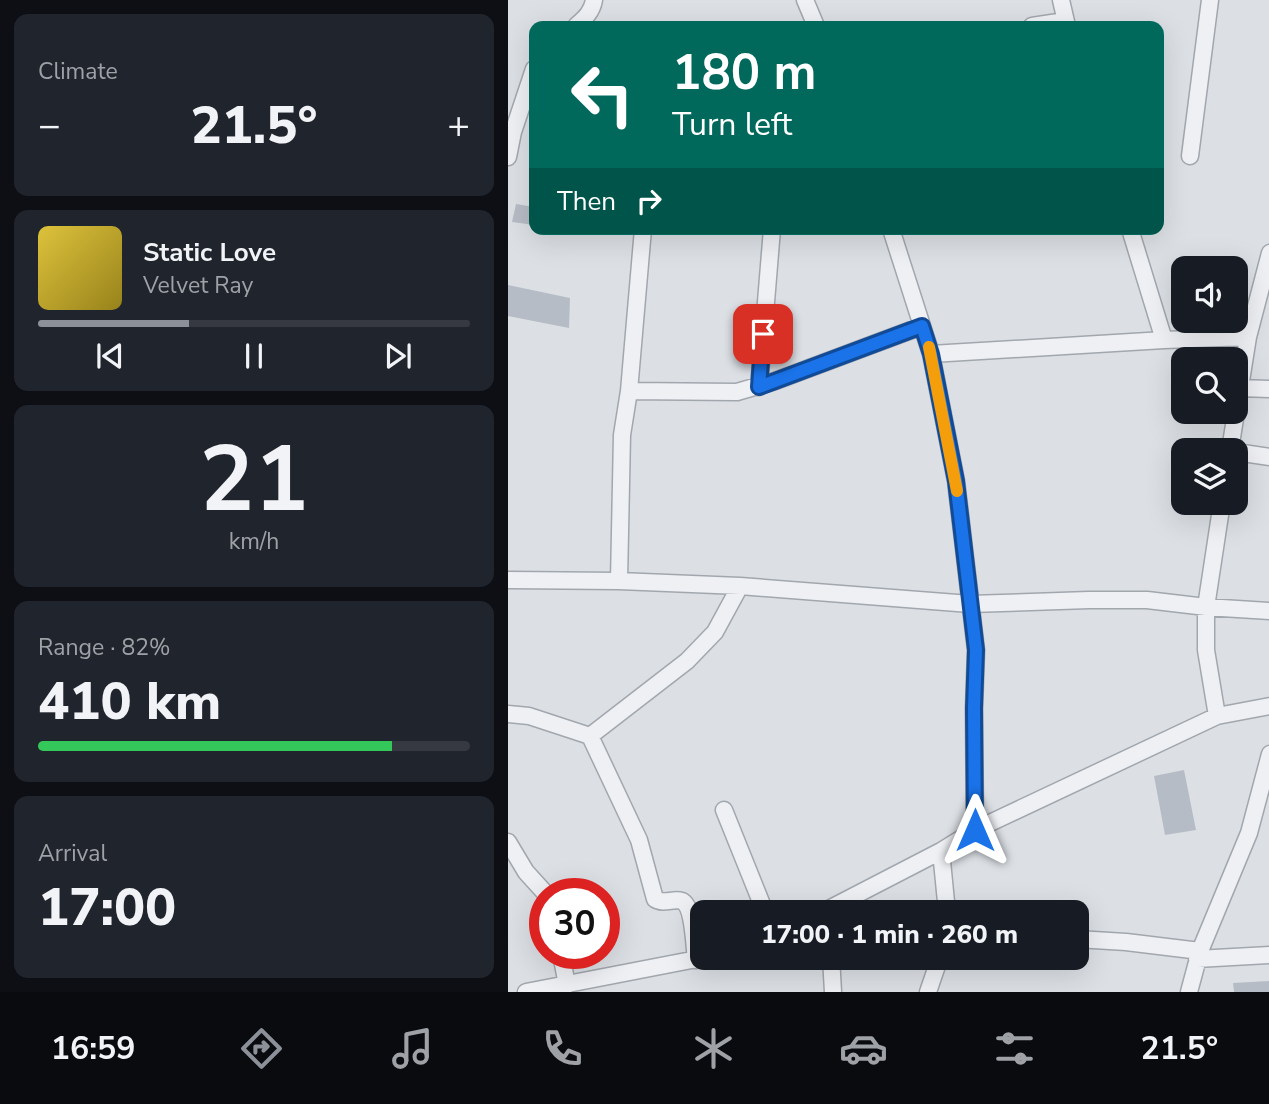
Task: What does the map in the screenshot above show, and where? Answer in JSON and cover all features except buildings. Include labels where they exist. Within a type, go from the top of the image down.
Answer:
[{"type":"street","points":[[581,21],[593,8],[594,0]]},
{"type":"street","points":[[805,0],[814,21]]},
{"type":"street","points":[[1061,0],[1066,21]]},
{"type":"street","points":[[1190,156],[1210,0]]},
{"type":"street","points":[[508,157],[510,132],[529,82]]},
{"type":"street","points":[[619,581],[622,435],[629,391],[642,235]]},
{"type":"street","points":[[759,387],[772,235]]},
{"type":"street","points":[[893,235],[931,354],[956,481],[976,650],[975,830]]},
{"type":"street","points":[[1132,235],[1164,340]]},
{"type":"street","points":[[1246,347],[1269,253]]},
{"type":"street","points":[[629,391],[737,393],[922,326]]},
{"type":"street","points":[[931,354],[1248,337]]},
{"type":"street","points":[[1248,388],[1269,389]]},
{"type":"street","points":[[1248,454],[1269,457]]},
{"type":"street","points":[[1217,716],[1206,650],[1206,607],[1220,515]]},
{"type":"street","points":[[508,580],[740,586],[970,604],[1147,600],[1269,611]]},
{"type":"street","points":[[590,736],[686,661],[715,632],[740,586]]},
{"type":"street","points":[[846,900],[941,851],[975,830],[1217,716],[1269,706]]},
{"type":"street","points":[[508,714],[529,716],[590,736],[639,840],[655,899],[661,903],[679,900],[686,904],[690,912]]},
{"type":"street","points":[[1189,992],[1198,955],[1249,833],[1269,754]]},
{"type":"street","points":[[724,810],[760,900]]},
{"type":"street","points":[[508,842],[531,878]]},
{"type":"street","points":[[941,851],[946,900]]},
{"type":"street","points":[[1089,940],[1126,942],[1198,955],[1269,955]]},
{"type":"street","points":[[526,992],[690,960]]},
{"type":"street","points":[[564,969],[567,985]]},
{"type":"street","points":[[832,970],[833,992]]},
{"type":"street","points":[[928,992],[936,970]]},
{"type":"slow traffic","points":[[929,347],[957,491]]},
{"type":"route","points":[[763,334],[759,387],[922,326],[931,354],[956,481],[976,650],[975,830]]}]
